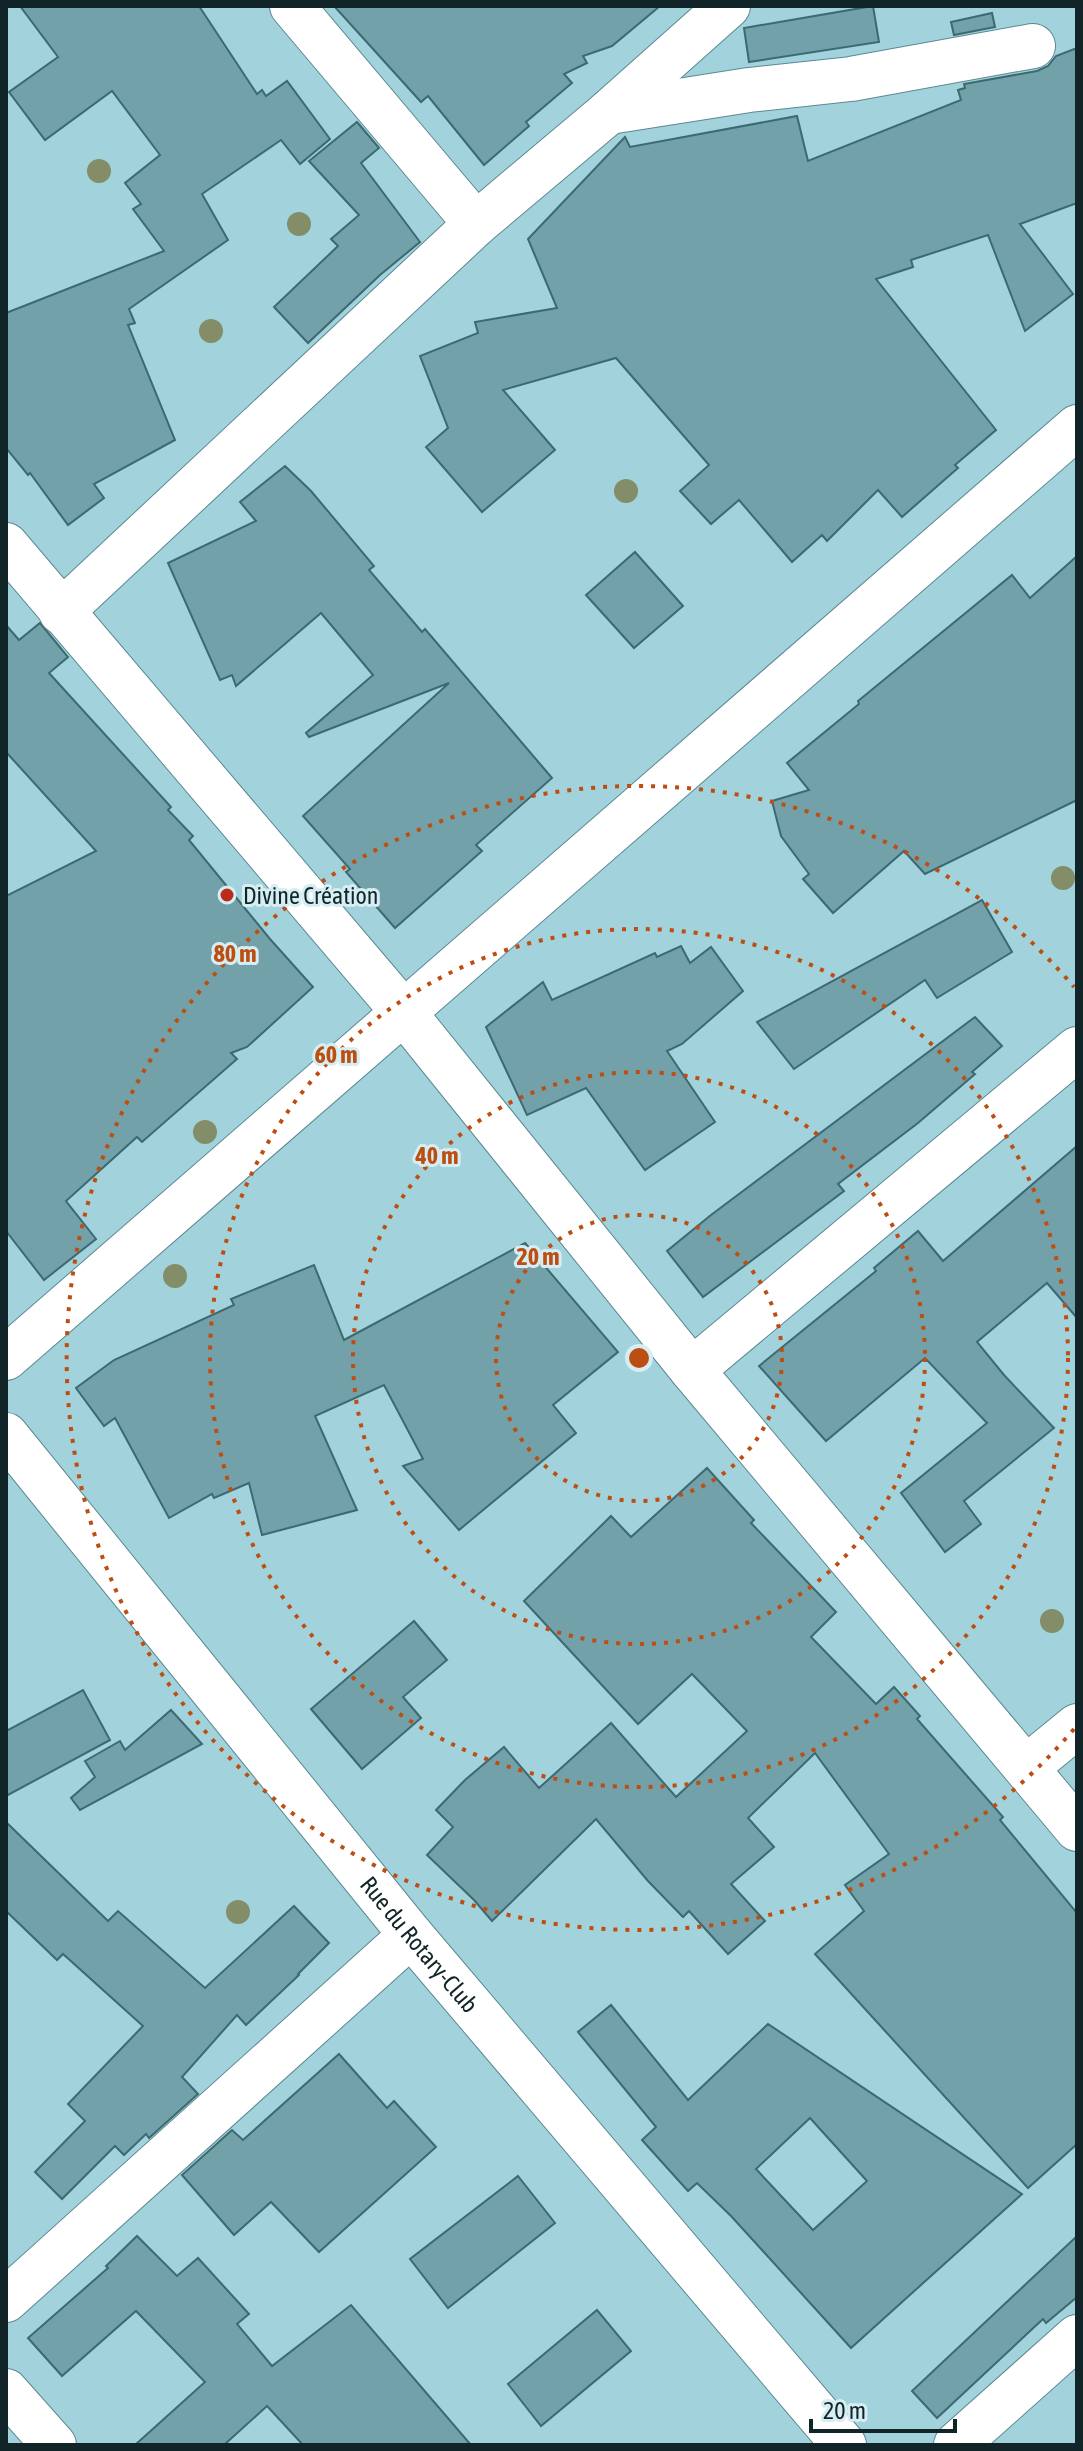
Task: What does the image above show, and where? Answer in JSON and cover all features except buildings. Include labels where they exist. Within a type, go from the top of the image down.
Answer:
[{"type":"street","points":[[292,6],[476,224]]},
{"type":"street","points":[[61,612],[476,224],[728,6]]},
{"type":"street","points":[[609,112],[749,90],[851,79],[1033,46]]},
{"type":"street","points":[[6,1358],[1077,427]]},
{"type":"street","points":[[6,545],[405,1014],[692,1370],[1077,1829]]},
{"type":"street","points":[[692,1370],[1077,1049]]},
{"type":"street","name":"Rue du Rotary-Club","points":[[6,1435],[411,1935],[844,2445]]},
{"type":"street","points":[[1027,1767],[1077,1726]]},
{"type":"street","points":[[6,2300],[411,1935]]},
{"type":"street","points":[[956,2445],[1077,2337]]},
{"type":"street","points":[[6,2391],[54,2445]]},
{"type":"place","name":"Divine Création","points":[[227,895]]}]
